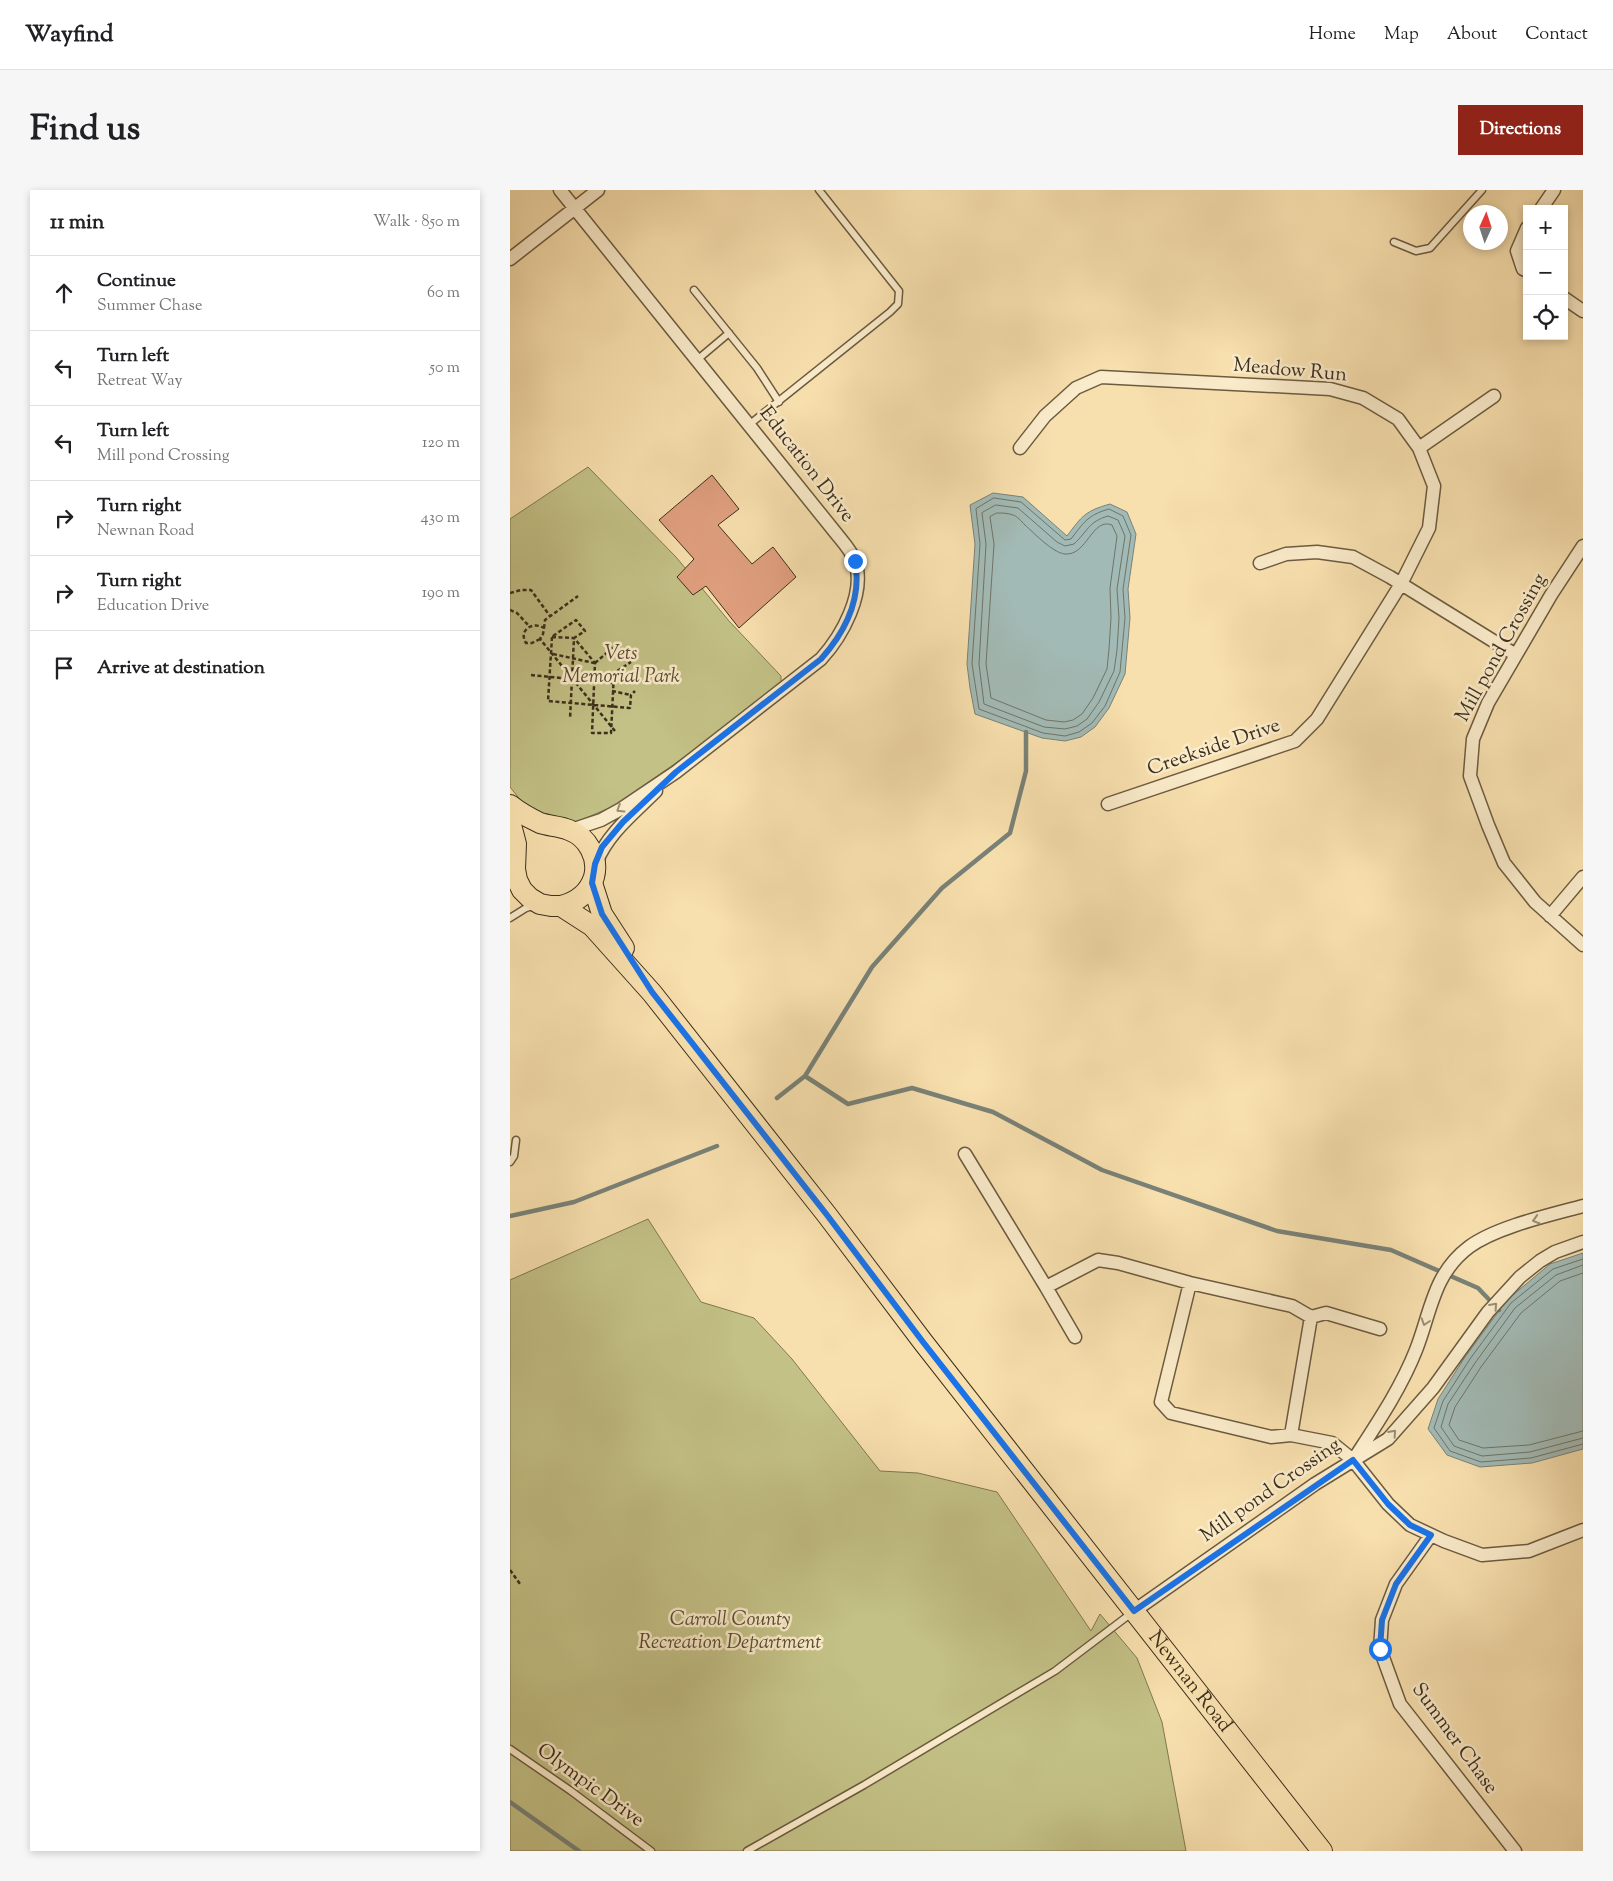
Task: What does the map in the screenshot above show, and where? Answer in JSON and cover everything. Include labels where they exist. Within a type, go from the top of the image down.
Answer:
[{"type":"main road","name":"Newnan Road","points":[[510,805],[527,817],[563,828],[580,836],[588,844],[593,854],[593,874],[602,914],[652,992]]},
{"type":"main road","points":[[510,821],[516,844],[514,869],[517,880],[522,890],[540,904]]},
{"type":"main road","points":[[514,869],[523,843],[531,834],[542,829],[563,828]]},
{"type":"main road","points":[[561,906],[580,898],[593,874]]},
{"type":"main road","name":"Newnan Road","points":[[540,904],[561,906],[592,926],[652,992],[827,1215],[923,1342],[1322,1851]]},
{"type":"street","name":"Education Drive","points":[[560,190],[750,424],[850,551],[855,561],[857,572],[853,604],[848,619],[838,638],[821,659],[676,772],[610,815],[563,828]]},
{"type":"street","points":[[510,259],[598,190]]},
{"type":"street","points":[[1544,205],[1554,190]]},
{"type":"street","points":[[1523,236],[1516,251],[1523,267]]},
{"type":"street","points":[[1568,301],[1583,311]]},
{"type":"street","name":"Meadow Run","points":[[1020,448],[1045,416],[1076,388],[1101,377],[1330,389],[1363,398],[1398,419],[1419,448],[1434,486],[1429,528],[1401,584]]},
{"type":"street","points":[[1419,448],[1494,396]]},
{"type":"street","name":"Mill pond Crossing","points":[[1583,546],[1551,595],[1488,703],[1473,739],[1470,776],[1504,863],[1535,902],[1583,945]]},
{"type":"street","points":[[1260,564],[1286,554],[1317,552],[1353,557],[1401,584],[1516,655]]},
{"type":"street","name":"Creekside Drive","points":[[1108,804],[1295,741],[1317,719],[1401,584]]},
{"type":"street","name":"Education Drive","points":[[593,874],[602,847],[612,834],[676,772]]},
{"type":"street","points":[[1550,916],[1583,877]]},
{"type":"street","points":[[965,1154],[1046,1287],[1074,1337]]},
{"type":"street","name":"Mill pond Crossing","points":[[1134,1611],[1353,1460],[1394,1398],[1416,1350],[1436,1288],[1449,1265],[1469,1246],[1504,1229],[1583,1206]]},
{"type":"street","points":[[1353,1460],[1388,1439],[1433,1388],[1488,1312],[1520,1277],[1555,1252],[1583,1242]]},
{"type":"street","points":[[1046,1287],[1098,1260],[1118,1263],[1292,1306],[1311,1317],[1326,1313],[1380,1329]]},
{"type":"street","points":[[1190,1282],[1161,1402],[1171,1412],[1271,1437],[1290,1435],[1332,1443],[1353,1460],[1388,1504],[1410,1525],[1482,1555],[1529,1551],[1583,1530]]},
{"type":"street","points":[[1290,1435],[1311,1317]]},
{"type":"street","name":"Summer Chase","points":[[1431,1535],[1396,1584],[1382,1620],[1380,1649],[1400,1704],[1515,1851]]},
{"type":"lane","points":[[750,424],[898,304],[899,291],[818,190]]},
{"type":"lane","points":[[1394,242],[1416,251],[1430,248],[1482,190]]},
{"type":"lane","points":[[694,290],[757,368],[779,402]]},
{"type":"lane","points":[[698,360],[729,333]]},
{"type":"lane","points":[[510,918],[526,908],[540,904]]},
{"type":"lane","points":[[510,1162],[514,1156],[516,1140]]},
{"type":"lane","points":[[747,1851],[864,1785],[1055,1671],[1134,1611]]},
{"type":"lane","name":"Olympic Drive","points":[[510,1749],[579,1797],[651,1851]]},
{"type":"path","points":[[510,593],[531,590],[550,616]]},
{"type":"path","points":[[544,628],[535,625],[529,626],[524,632],[523,639],[526,643],[540,639],[543,634],[546,620],[578,596]]},
{"type":"path","points":[[510,610],[518,613],[529,626]]},
{"type":"path","points":[[576,620],[585,631],[574,638],[552,637],[576,620]]},
{"type":"path","points":[[552,637],[548,701],[630,708],[632,695],[635,692]]},
{"type":"path","points":[[570,719],[574,638]]},
{"type":"path","points":[[574,638],[595,663],[592,733],[611,733],[614,673],[631,662]]},
{"type":"path","points":[[540,639],[615,731]]},
{"type":"path","points":[[595,663],[617,644]]},
{"type":"path","points":[[552,654],[595,663]]},
{"type":"path","points":[[531,675],[613,683]]},
{"type":"path","points":[[612,691],[632,695]]},
{"type":"path","points":[[510,1570],[520,1584]]},
{"type":"green space","name":"Vets Memorial Park","points":[[588,467],[676,557],[729,621],[781,676],[781,690],[614,806],[574,823],[554,822],[526,807],[510,787],[510,519]]},
{"type":"green space","name":"Carroll County Recreation Department","points":[[648,1219],[701,1302],[754,1318],[792,1359],[880,1471],[918,1473],[997,1492],[1091,1631],[1100,1614],[1137,1658],[1162,1722],[1186,1851],[510,1851],[510,1280]]},
{"type":"water","points":[[993,493],[1023,497],[1067,536],[1089,512],[1110,504],[1127,512],[1136,534],[1128,589],[1130,618],[1125,674],[1109,708],[1095,727],[1081,737],[1065,741],[1042,738],[975,714],[967,664],[975,544],[970,505]]},
{"type":"water","points":[[1583,1253],[1583,1449],[1532,1463],[1480,1467],[1447,1455],[1428,1429],[1438,1399],[1465,1357],[1507,1300],[1550,1264]]},
{"type":"building","points":[[712,475],[739,509],[718,525],[752,564],[773,547],[796,577],[739,628],[706,586],[693,595],[677,577],[694,559],[659,520]]},
{"type":"waterway","points":[[777,1098],[805,1076],[872,967],[942,888],[1010,833],[1026,771],[1026,732]]},
{"type":"waterway","points":[[805,1076],[848,1104],[912,1088],[993,1112],[1102,1170],[1277,1231],[1391,1250],[1478,1288],[1499,1310]]},
{"type":"waterway","points":[[510,1216],[574,1202],[717,1146]]},
{"type":"waterway","points":[[510,1802],[579,1851]]},
{"type":"route","points":[[855,561],[857,572],[853,604],[848,619],[830,649],[821,659],[676,772],[623,822],[602,847],[595,864],[592,883],[602,914],[652,992],[1134,1611],[1353,1460],[1388,1504],[1410,1525],[1431,1535],[1396,1584],[1382,1620],[1380,1649]]}]
